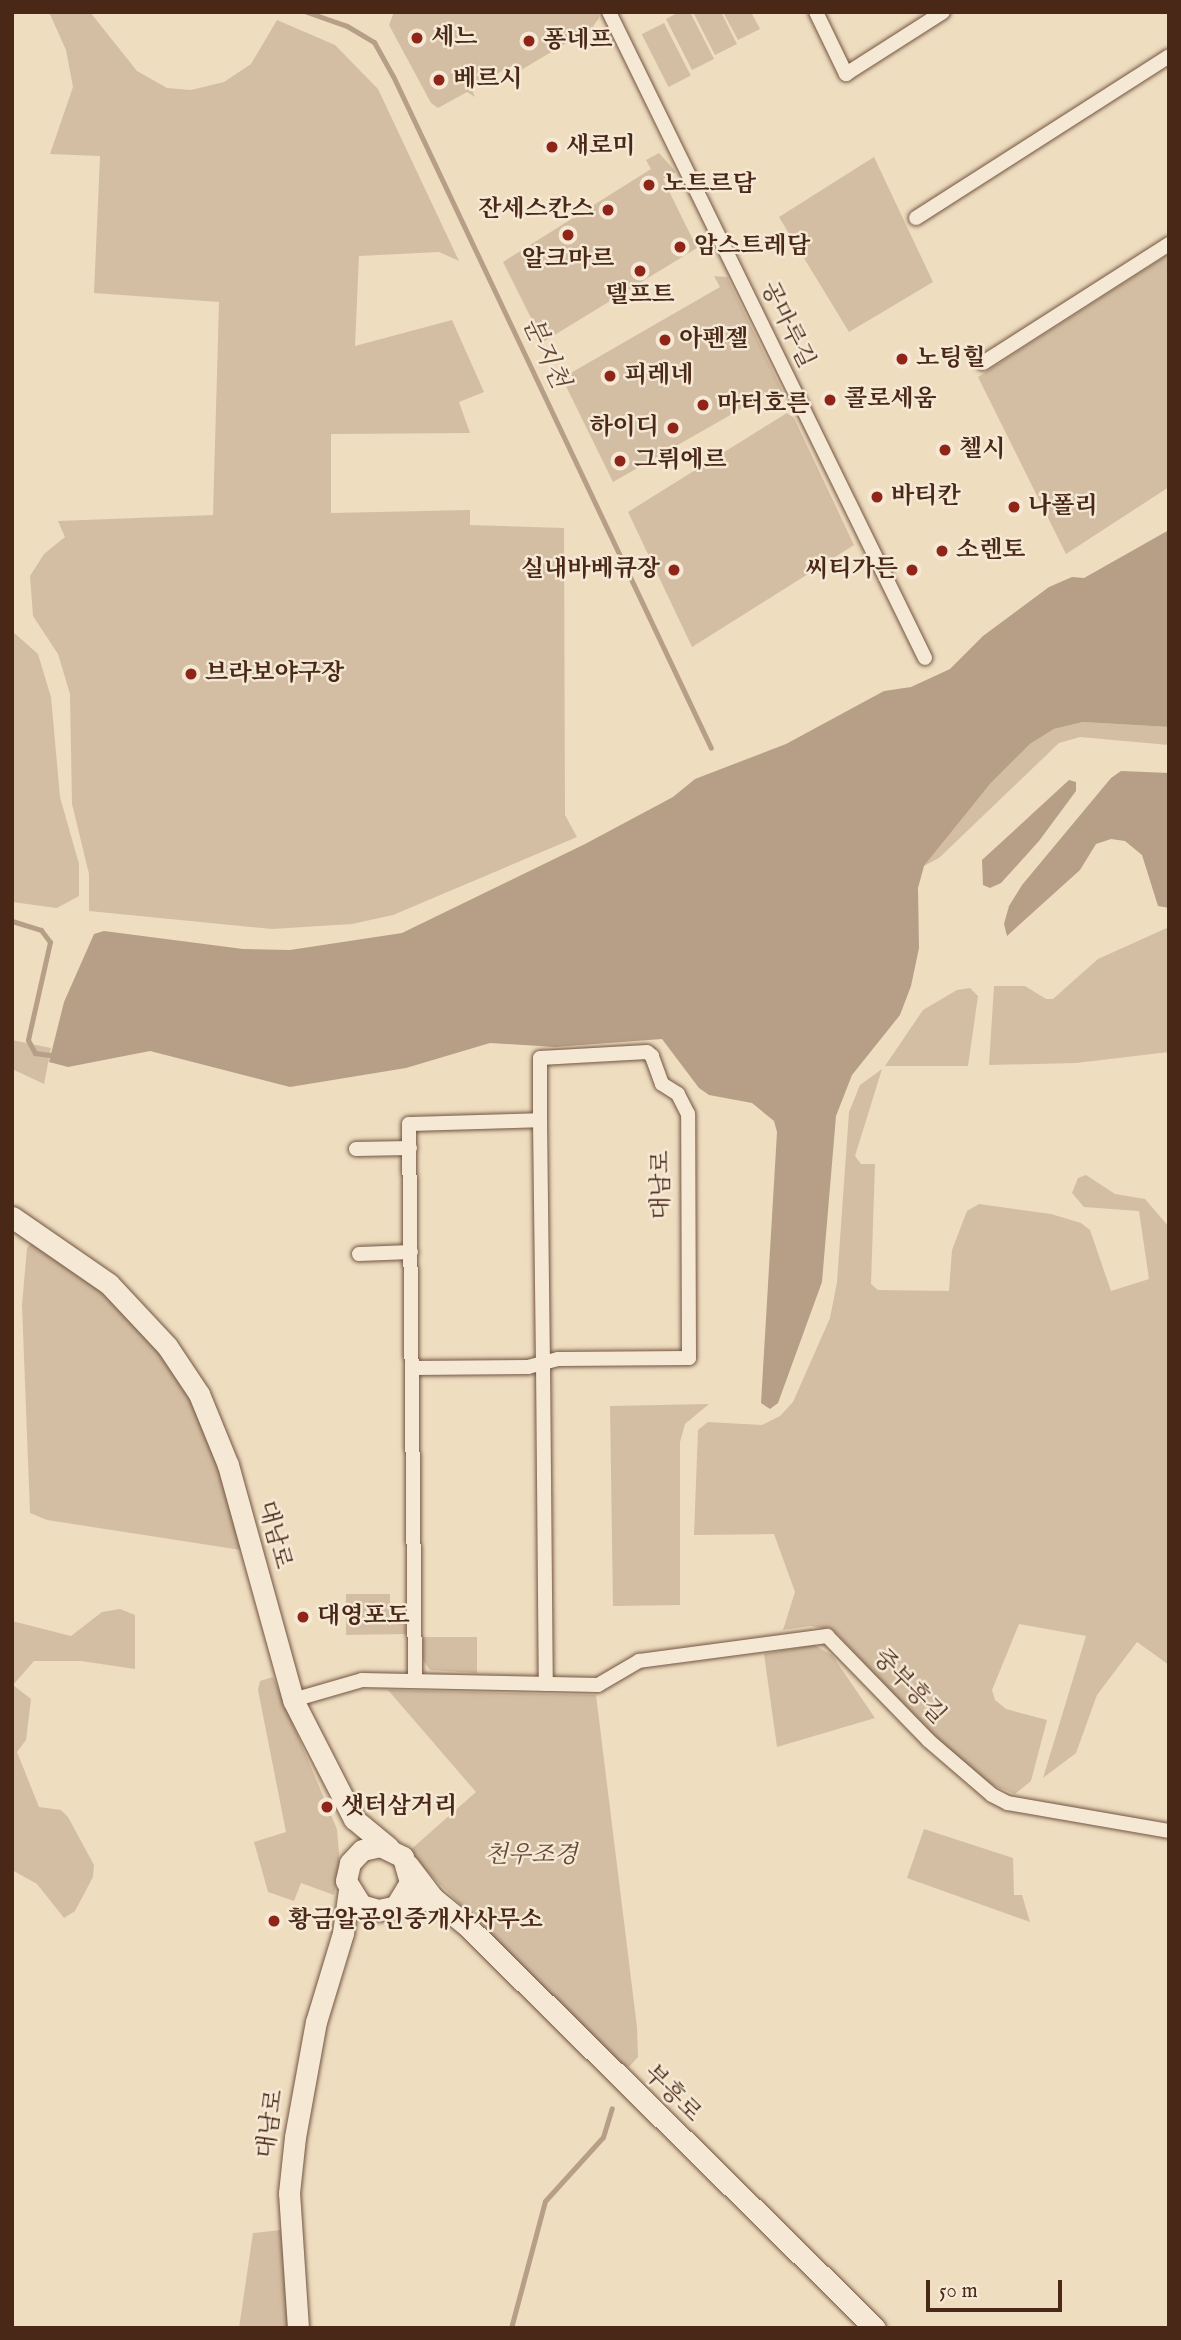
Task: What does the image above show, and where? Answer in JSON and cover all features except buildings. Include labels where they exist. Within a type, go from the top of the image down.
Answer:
[{"type":"street","name":"공마루길","points":[[609,12],[925,658]]},
{"type":"street","points":[[816,12],[846,74],[943,12]]},
{"type":"street","points":[[916,218],[1169,56]]},
{"type":"street","points":[[983,363],[1169,244]]},
{"type":"street","name":"대남로","points":[[412,1368],[528,1367],[543,1363],[558,1359],[689,1358],[688,1114],[678,1094],[662,1084],[656,1060],[647,1052],[540,1058],[540,1120],[543,1363],[546,1684]]},
{"type":"street","points":[[415,1681],[410,1124],[540,1120]]},
{"type":"street","points":[[356,1149],[410,1149]]},
{"type":"street","name":"대남로","points":[[12,1217],[109,1284],[167,1346],[199,1394],[228,1465],[293,1700],[354,1819]]},
{"type":"street","points":[[359,1254],[411,1252]]},
{"type":"street","name":"중부흥길","points":[[546,1684],[598,1685],[611,1680],[639,1661],[827,1636],[928,1740],[992,1795],[1008,1802],[1169,1831]]},
{"type":"street","points":[[293,1700],[362,1680],[546,1684]]},
{"type":"street","points":[[343,1933],[388,1907],[410,1882],[408,1865],[354,1819]]},
{"type":"street","points":[[354,1819],[349,1890],[361,1905],[388,1907],[433,1898]]},
{"type":"street","points":[[350,1863],[371,1847],[389,1848]]},
{"type":"street","name":"부흥로","points":[[408,1865],[433,1898],[466,1926],[874,2328]]},
{"type":"street","name":"대남로","points":[[298,2328],[289,2193],[295,2137],[316,2022],[343,1933],[349,1890]]},
{"type":"green space","points":[[49,12],[90,12],[137,71],[167,88],[191,90],[224,82],[251,64],[277,20],[335,45],[378,89],[459,261],[439,252],[359,256],[355,346],[452,320],[484,392],[459,402],[470,433],[331,434],[331,513],[470,510],[470,525],[564,528],[565,815],[577,837],[393,915],[352,924],[272,929],[89,911],[89,874],[72,804],[70,694],[58,654],[33,616],[30,576],[44,554],[65,537],[58,521],[213,515],[219,302],[94,293],[100,156],[50,154],[73,87],[66,50]]},
{"type":"green space","points":[[394,12],[598,12],[599,18],[592,28],[521,70],[517,63],[471,88],[475,97],[467,92],[438,108],[431,103],[389,25]]},
{"type":"green space","points":[[679,12],[690,12],[714,59],[692,70],[666,19]]},
{"type":"green space","points":[[693,12],[721,12],[737,44],[715,55]]},
{"type":"green space","points":[[723,12],[751,12],[760,29],[738,40]]},
{"type":"green space","points":[[664,23],[691,76],[669,87],[642,34]]},
{"type":"green space","points":[[659,153],[676,172],[663,179],[697,248],[543,342],[503,262],[651,169],[646,160]]},
{"type":"green space","points":[[874,157],[933,282],[849,332],[779,217]]},
{"type":"green space","points":[[1169,254],[1169,487],[1066,554],[978,377]]},
{"type":"green space","points":[[714,276],[727,277],[782,390],[781,401],[774,390],[613,482],[562,378],[720,287]]},
{"type":"green space","points":[[787,413],[794,418],[854,545],[692,647],[628,512]]},
{"type":"green space","points":[[12,631],[38,654],[51,697],[60,797],[79,864],[79,896],[57,908],[12,902]]},
{"type":"green space","points":[[1083,722],[1169,727],[1169,745],[1080,737],[1059,743],[939,858],[924,866],[990,784],[1030,744],[1054,729]]},
{"type":"green space","points":[[1169,927],[1169,1052],[1076,1063],[989,1065],[994,986],[1025,986],[1046,999],[1053,999],[1098,959]]},
{"type":"green space","points":[[970,988],[978,996],[968,1066],[885,1066],[923,1010],[957,990]]},
{"type":"green space","points":[[12,1040],[51,1048],[44,1084],[12,1069]]},
{"type":"green space","points":[[882,1069],[855,1156],[861,1164],[875,1164],[871,1284],[878,1290],[949,1291],[952,1250],[967,1211],[979,1204],[1051,1214],[1081,1223],[1090,1230],[1111,1291],[1149,1279],[1139,1211],[1084,1207],[1072,1193],[1078,1178],[1086,1175],[1115,1194],[1145,1199],[1169,1227],[1169,1665],[1137,1642],[1097,1695],[1076,1753],[1043,1778],[1086,1636],[1019,1624],[992,1690],[995,1700],[1006,1709],[1047,1720],[1031,1781],[1015,1794],[988,1783],[935,1738],[834,1631],[811,1626],[783,1630],[795,1592],[774,1534],[694,1535],[698,1430],[708,1422],[762,1425],[780,1416],[793,1402],[830,1318],[837,1282],[849,1112],[860,1085]]},
{"type":"green space","points":[[35,1239],[81,1269],[145,1331],[188,1391],[218,1461],[241,1550],[47,1520],[30,1513],[22,1305],[27,1248]]},
{"type":"green space","points":[[709,1404],[685,1424],[680,1442],[680,1605],[613,1606],[610,1406]]},
{"type":"green space","points":[[346,1594],[390,1594],[390,1607],[405,1607],[406,1634],[346,1635]]},
{"type":"green space","points":[[120,1609],[135,1615],[135,1669],[81,1661],[34,1661],[13,1685],[31,1699],[26,1740],[17,1752],[39,1807],[61,1810],[68,1817],[94,1865],[93,1877],[75,1911],[64,1918],[37,1884],[12,1870],[12,1621],[71,1636],[102,1612]]},
{"type":"green space","points":[[423,1637],[477,1637],[477,1673],[430,1670],[423,1660]]},
{"type":"green space","points":[[814,1645],[832,1655],[875,1718],[777,1747],[764,1654]]},
{"type":"green space","points":[[273,1677],[337,1829],[340,1866],[334,1895],[301,1883],[294,1901],[268,1892],[254,1842],[286,1832],[258,1690],[260,1681]]},
{"type":"green space","name":"천우조경","points":[[388,1690],[596,1695],[637,2027],[638,2057],[629,2067],[619,2064],[408,1852],[476,1792]]},
{"type":"green space","points":[[924,1829],[1013,1858],[1014,1895],[1022,1895],[1030,1922],[907,1878]]},
{"type":"green space","points":[[281,2230],[288,2328],[239,2328],[253,2233]]},
{"type":"shaded area","points":[[1169,530],[1169,727],[1083,722],[1054,729],[1030,744],[990,784],[924,866],[918,888],[919,948],[911,986],[900,1015],[852,1075],[836,1116],[822,1282],[778,1403],[770,1409],[761,1403],[777,1132],[774,1121],[752,1103],[709,1095],[699,1088],[662,1039],[555,1047],[490,1043],[406,1068],[290,1087],[150,1051],[68,1067],[49,1062],[64,1002],[94,934],[104,931],[243,949],[290,950],[402,933],[585,844],[673,797],[695,779],[786,744],[884,691],[911,687],[950,669],[983,636],[1049,587],[1072,577],[1084,578]]},
{"type":"shaded area","points":[[1121,771],[1169,773],[1169,908],[1158,906],[1142,855],[1125,841],[1111,839],[1096,844],[1080,870],[1007,936],[1004,924],[1009,906],[1022,885],[1111,778]]},
{"type":"shaded area","points":[[1069,780],[1076,782],[1076,791],[1039,841],[1001,883],[990,888],[983,885],[982,860]]},
{"type":"waterway","name":"분지천","points":[[307,12],[347,26],[374,42],[393,76],[711,748]]},
{"type":"waterway","points":[[12,921],[41,930],[50,942],[28,1040],[35,1053],[50,1055]]},
{"type":"waterway","points":[[511,2328],[545,2201],[603,2137],[612,2108]]},
{"type":"place","name":"세느","points":[[417,38]]},
{"type":"place","name":"퐁네프","points":[[529,41]]},
{"type":"place","name":"베르시","points":[[439,80]]},
{"type":"place","name":"새로미","points":[[552,147]]},
{"type":"place","name":"노트르담","points":[[649,185]]},
{"type":"place","name":"잔세스칸스","points":[[608,210]]},
{"type":"place","name":"알크마르","points":[[568,235]]},
{"type":"place","name":"암스트레담","points":[[680,247]]},
{"type":"place","name":"델프트","points":[[640,271]]},
{"type":"place","name":"아펜젤","points":[[665,340]]},
{"type":"place","name":"노팅힐","points":[[902,359]]},
{"type":"place","name":"피레네","points":[[610,376]]},
{"type":"place","name":"콜로세움","points":[[830,400]]},
{"type":"place","name":"마터호른","points":[[703,405]]},
{"type":"place","name":"하이디","points":[[673,428]]},
{"type":"place","name":"첼시","points":[[945,450]]},
{"type":"place","name":"그뤼에르","points":[[620,461]]},
{"type":"place","name":"바티칸","points":[[877,497]]},
{"type":"place","name":"나폴리","points":[[1014,507]]},
{"type":"place","name":"소렌토","points":[[942,551]]},
{"type":"place","name":"실내바베큐장","points":[[674,570]]},
{"type":"place","name":"씨티가든","points":[[912,570]]},
{"type":"place","name":"브라보야구장","points":[[191,674]]},
{"type":"place","name":"대영포도","points":[[303,1617]]},
{"type":"place","name":"샛터삼거리","points":[[327,1807]]},
{"type":"place","name":"황금알공인중개사사무소","points":[[274,1921]]}]
